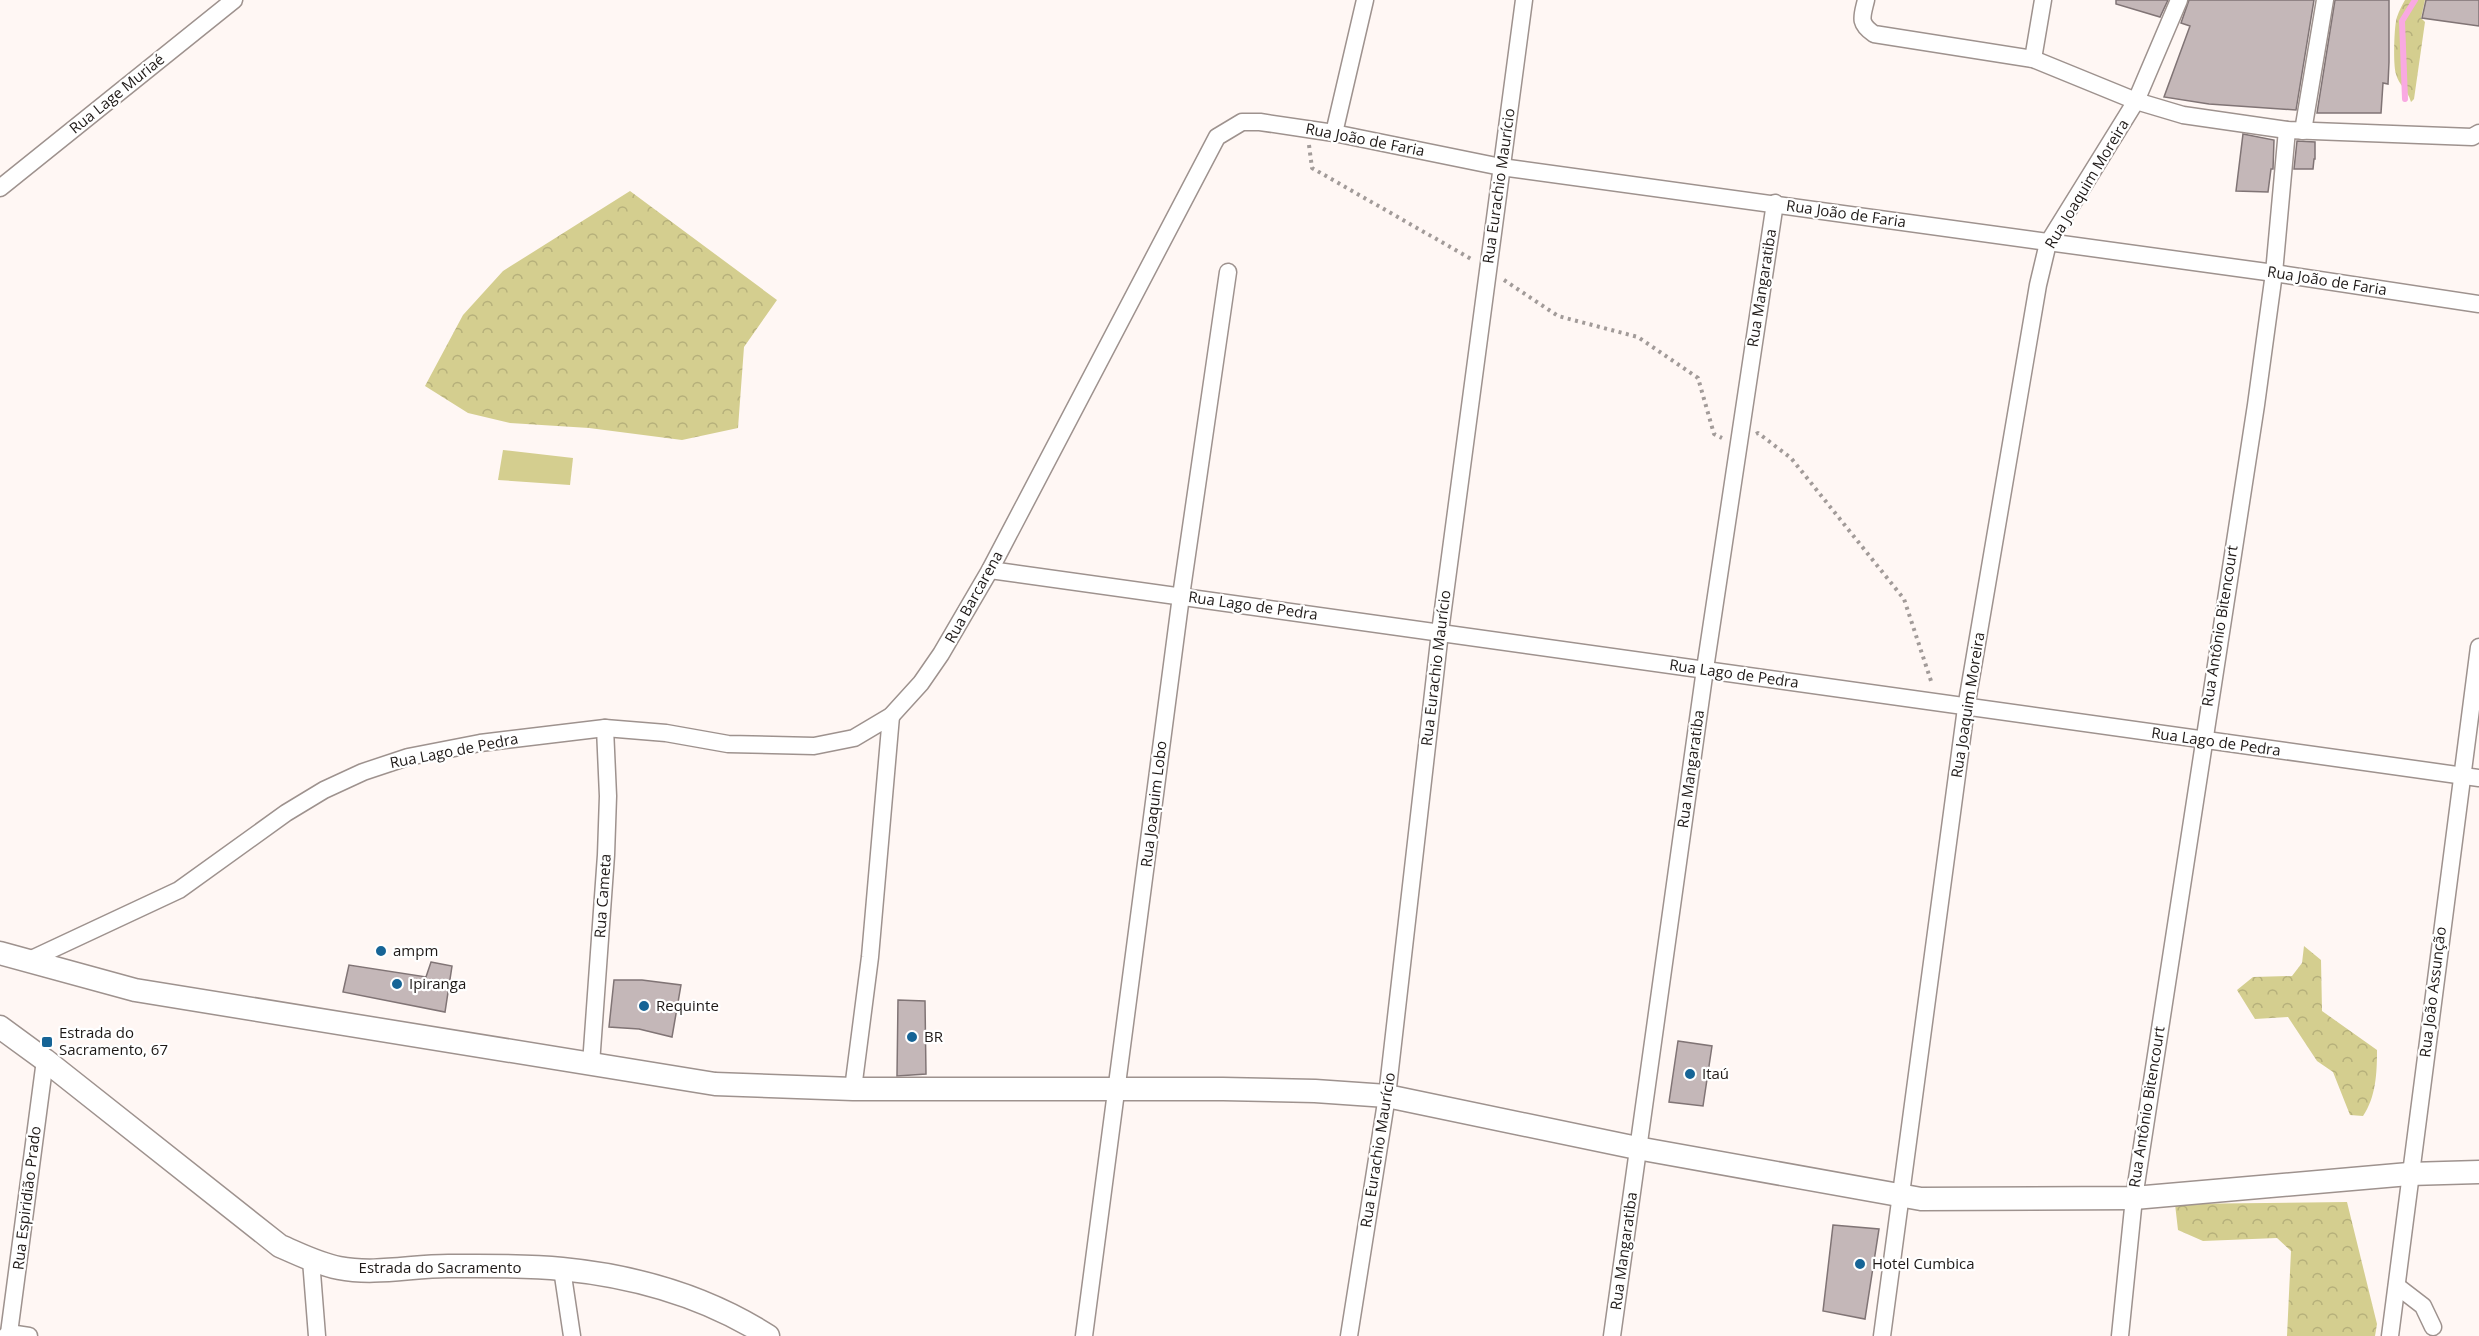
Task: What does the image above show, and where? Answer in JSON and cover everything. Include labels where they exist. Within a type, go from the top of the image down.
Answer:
[{"type":"main road","points":[[0,953],[25,962],[135,990],[714,1084],[853,1089],[1315,1091],[1387,1096],[1637,1148],[1900,1196],[1932,1199],[2134,1198],[2409,1174],[2479,1172]]},
{"type":"main road","name":"Estrada do Sacramento","points":[[0,1027],[280,1246],[311,1260],[340,1268],[379,1270],[443,1266],[562,1269],[603,1275],[708,1303],[768,1336]]},
{"type":"street","name":"Rua Lage Muriaé","points":[[0,188],[234,0]]},
{"type":"street","points":[[1334,133],[1365,0]]},
{"type":"street","name":"Rua Eurachio Maurício","points":[[1349,1336],[1387,1096],[1440,632],[1524,0]]},
{"type":"street","points":[[2033,59],[2043,0]]},
{"type":"street","name":"Rua Joaquim Moreira","points":[[1882,1336],[1966,708],[2036,296],[2048,243],[2136,101],[2179,0]]},
{"type":"street","name":"Rua Antônio Bitencourt","points":[[2120,1336],[2134,1198],[2202,740],[2256,405],[2295,130],[2325,0]]},
{"type":"street","points":[[1865,4],[1862,20],[1864,28],[1874,34],[2033,59],[2136,101],[2183,115],[2295,130],[2472,137],[2479,133]]},
{"type":"street","name":"Rua João de Faria","points":[[1217,137],[1242,122],[1260,122],[1334,133],[1501,167],[2274,273],[2479,304]]},
{"type":"street","name":"Rua Barcarena","points":[[891,716],[921,683],[941,654],[990,570],[1217,137]]},
{"type":"street","name":"Rua Mangaratiba","points":[[1612,1336],[1704,669],[1774,203]]},
{"type":"street","name":"Rua Joaquim Lobo","points":[[1084,1336],[1180,596],[1228,272]]},
{"type":"street","name":"Rua Lago de Pedra","points":[[990,570],[2479,778]]},
{"type":"street","name":"Rua João Assunção","points":[[2390,1336],[2409,1174],[2479,648]]},
{"type":"street","points":[[853,1089],[872,946],[891,716]]},
{"type":"street","name":"Rua Lago de Pedra","points":[[25,962],[179,890],[285,813],[324,790],[363,772],[408,758],[480,743],[605,728],[666,733],[728,744],[814,746],[854,738],[891,716]]},
{"type":"street","name":"Rua Cameta","points":[[591,1064],[606,855],[608,796],[605,728]]},
{"type":"street","name":"Rua Espiridião Prado","points":[[8,1334],[45,1060]]},
{"type":"street","points":[[311,1260],[317,1336]]},
{"type":"street","points":[[562,1269],[572,1336]]},
{"type":"street","points":[[2397,1286],[2423,1306],[2433,1327]]},
{"type":"street","points":[[8,1334],[29,1336]]},
{"type":"path","points":[[1307,129],[1312,168],[1488,269],[1558,316],[1638,337],[1698,378],[1714,434],[1738,447],[1758,433],[1791,458],[1904,599],[1939,704]]},
{"type":"green space","points":[[2405,0],[2425,0],[2421,18],[2425,22],[2414,99],[2411,102],[2397,78],[2394,62],[2396,21]]},
{"type":"green space","points":[[630,191],[777,300],[744,347],[738,428],[682,440],[589,428],[510,423],[468,413],[425,386],[463,315],[503,271]]},
{"type":"green space","points":[[503,450],[573,458],[570,485],[498,480]]},
{"type":"green space","points":[[2304,946],[2321,960],[2322,1011],[2377,1050],[2373,1093],[2363,1116],[2350,1115],[2333,1072],[2317,1061],[2288,1017],[2255,1019],[2237,990],[2253,977],[2292,976],[2302,963]]},
{"type":"green space","points":[[2347,1202],[2377,1324],[2375,1336],[2287,1336],[2291,1251],[2277,1238],[2203,1241],[2178,1230],[2175,1204]]},
{"type":"building","points":[[2116,0],[2168,0],[2160,17],[2116,4]]},
{"type":"building","points":[[2189,0],[2314,0],[2296,110],[2209,104],[2164,97],[2190,26],[2181,23]]},
{"type":"building","points":[[2335,0],[2389,0],[2388,84],[2383,83],[2381,113],[2317,113]]},
{"type":"building","points":[[2426,0],[2479,0],[2479,26],[2422,18]]},
{"type":"building","points":[[2243,134],[2274,140],[2273,169],[2271,169],[2268,192],[2236,191]]},
{"type":"building","points":[[2297,141],[2315,142],[2313,169],[2294,169]]},
{"type":"building","name":"Ipiranga","points":[[431,962],[452,966],[445,1012],[343,992],[349,965],[426,977]]},
{"type":"building","name":"Requinte","points":[[614,980],[642,980],[681,985],[672,1037],[639,1029],[609,1027]]},
{"type":"building","name":"BR","points":[[898,1000],[925,1001],[926,1074],[897,1076]]},
{"type":"building","name":"Itaú","points":[[1678,1041],[1712,1046],[1703,1106],[1669,1102]]},
{"type":"building","points":[[1833,1225],[1879,1229],[1865,1319],[1823,1311]]},
{"type":"waterway","points":[[2405,99],[2402,21],[2415,0]]},
{"type":"place","name":"ampm","points":[[381,951]]},
{"type":"place","name":"Ipiranga","points":[[397,984]]},
{"type":"place","name":"Requinte","points":[[644,1006]]},
{"type":"place","name":"BR","points":[[912,1037]]},
{"type":"place","name":"Estrada do Sacramento, 67","points":[[47,1042]]},
{"type":"place","name":"Itaú","points":[[1690,1074]]},
{"type":"place","name":"Hotel Cumbica","points":[[1860,1264]]}]
